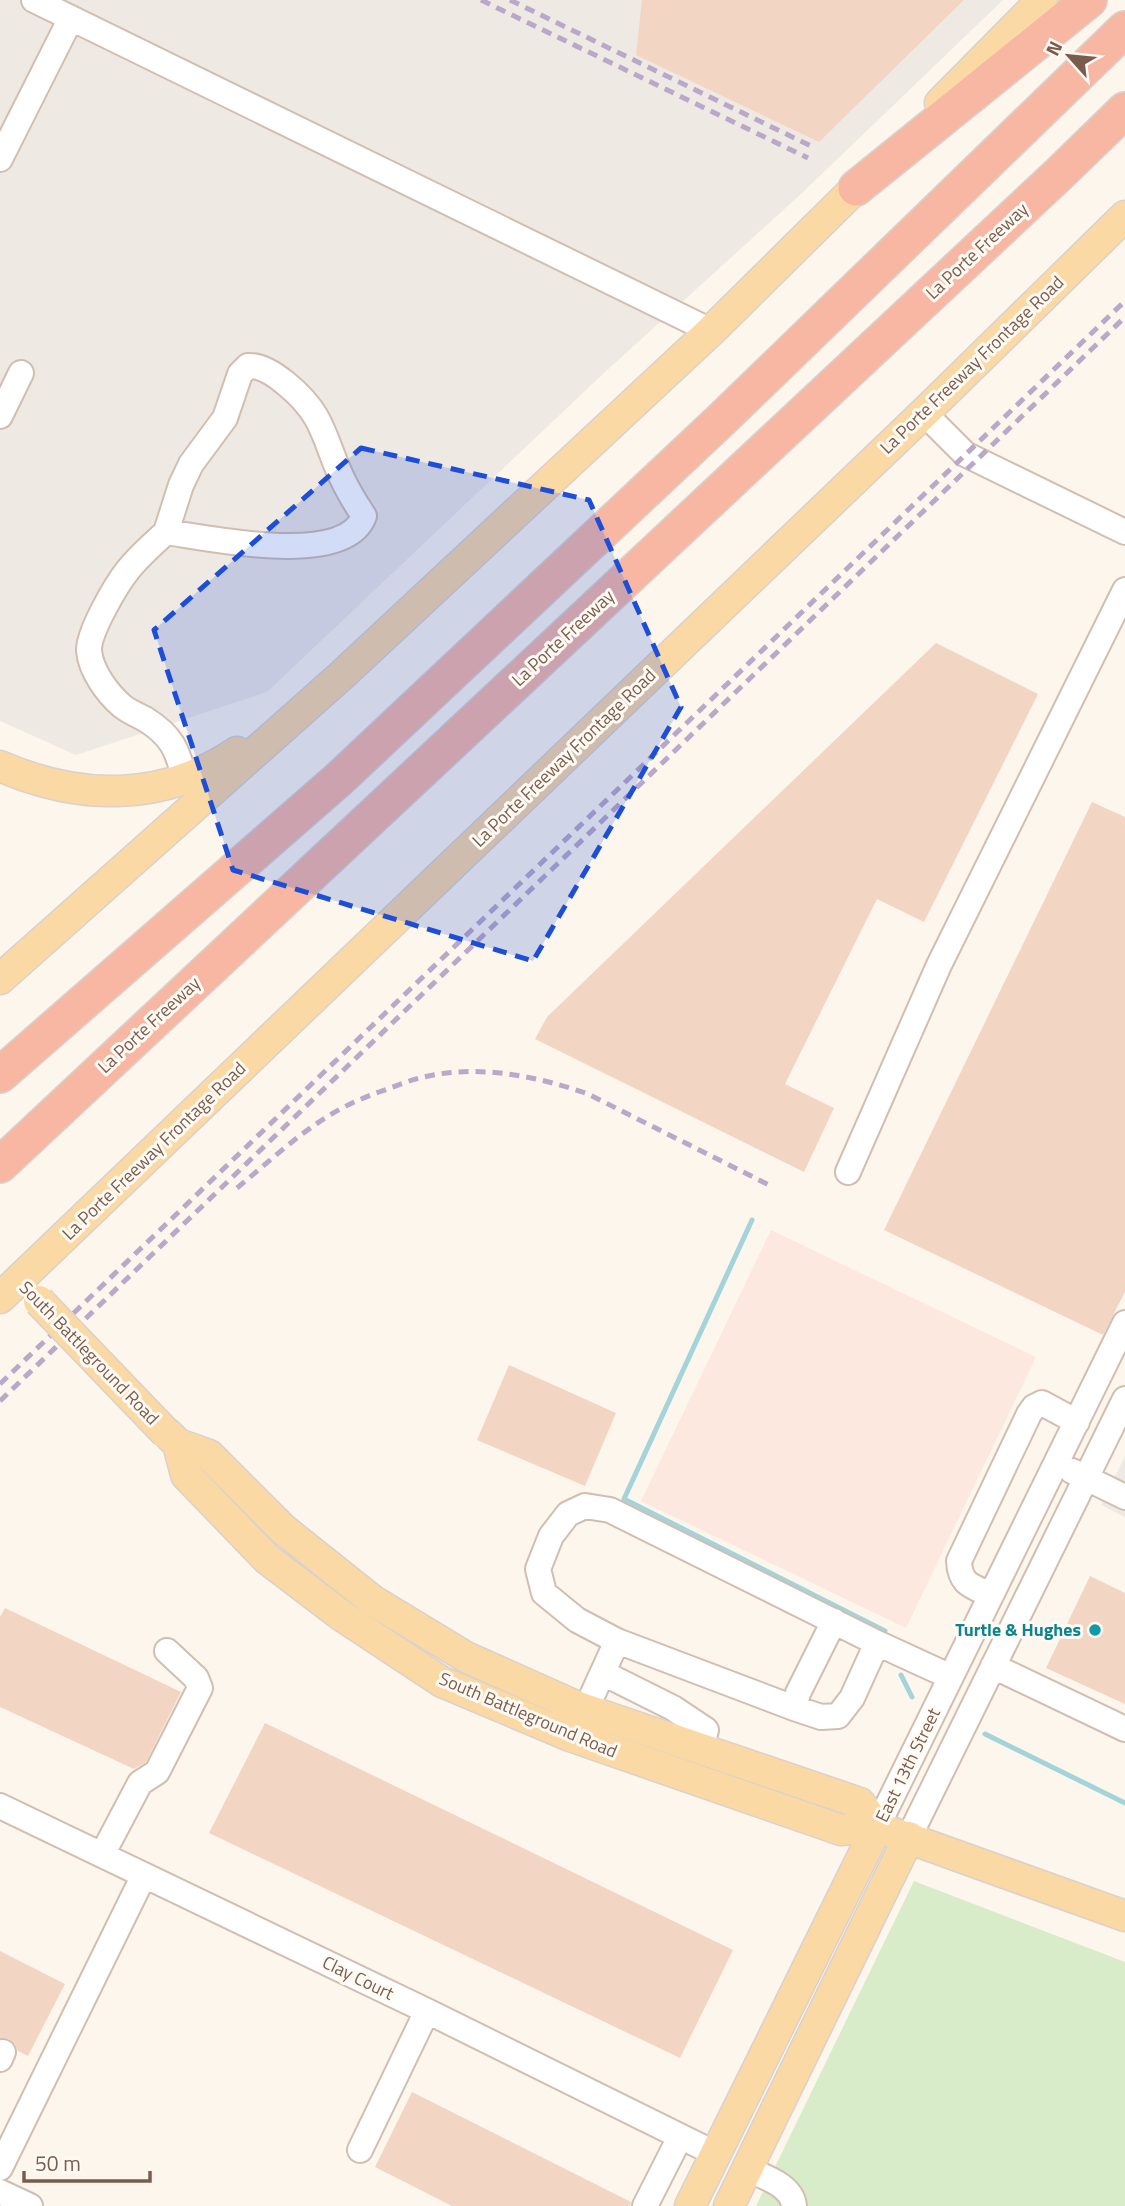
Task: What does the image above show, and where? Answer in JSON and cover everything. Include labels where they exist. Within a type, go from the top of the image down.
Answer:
[{"type":"highway","points":[[856,188],[1089,0]]},
{"type":"highway","points":[[0,1075],[349,770],[722,420],[1125,29]]},
{"type":"highway","name":"La Porte Freeway","points":[[0,1165],[1125,110]]},
{"type":"main road","points":[[0,979],[342,676],[711,331],[1042,0]]},
{"type":"main road","name":"La Porte Freeway Frontage Road","points":[[14,1285],[924,413],[1125,216]]},
{"type":"main road","points":[[0,766],[63,786],[104,792],[152,788],[185,779],[225,760],[342,676]]},
{"type":"main road","name":"South Battleground Road","points":[[14,1285],[172,1438],[209,1455],[283,1529],[372,1600],[466,1657],[586,1710],[860,1803],[877,1827]]},
{"type":"main road","name":"South Battleground Road","points":[[172,1438],[186,1475],[267,1559],[342,1616],[442,1682],[570,1737],[841,1830],[877,1827],[1125,1916]]},
{"type":"main road","name":"East 13th Street","points":[[690,2206],[877,1827]]},
{"type":"main road","name":"East 13th Street","points":[[729,2206],[909,1838]]},
{"type":"main road","points":[[716,2154],[747,2169]]},
{"type":"street","points":[[34,0],[711,331]]},
{"type":"street","points":[[0,159],[71,18]]},
{"type":"street","points":[[166,531],[245,544],[317,545],[338,540],[361,525],[364,516],[342,479],[315,415],[291,388],[272,373],[257,365],[248,366],[240,374],[225,418],[191,464],[166,531],[128,570],[90,639],[89,652],[94,670],[102,683],[123,708],[157,726],[172,740],[185,779]]},
{"type":"street","points":[[0,416],[21,373]]},
{"type":"street","points":[[924,413],[965,454],[1125,532]]},
{"type":"street","points":[[848,1172],[939,965],[1125,590]]},
{"type":"street","name":"East 13th Street","points":[[877,1827],[1125,1323]]},
{"type":"street","name":"East 13th Street","points":[[909,1838],[1125,1399]]},
{"type":"street","points":[[991,1595],[967,1583],[960,1571],[959,1561],[1028,1414],[1034,1407],[1042,1404],[1077,1422]]},
{"type":"street","points":[[1056,1462],[1086,1478],[1122,1489]]},
{"type":"street","points":[[877,1643],[852,1698],[838,1716],[821,1717],[617,1641],[577,1619],[544,1593],[538,1569],[551,1536],[568,1514],[585,1506],[610,1510],[951,1677]]},
{"type":"street","points":[[793,1708],[834,1620]]},
{"type":"street","points":[[586,1710],[617,1641]]},
{"type":"street","points":[[102,1855],[140,1783],[157,1772],[200,1688],[196,1678],[167,1651]]},
{"type":"street","points":[[993,1666],[1125,1729]]},
{"type":"street","points":[[603,1672],[673,1708],[706,1730],[701,1749]]},
{"type":"street","name":"Clay Court","points":[[0,1806],[716,2154]]},
{"type":"street","points":[[3,2156],[144,1875]]},
{"type":"street","points":[[360,2150],[426,2011]]},
{"type":"street","points":[[645,2206],[680,2137]]},
{"type":"street","points":[[747,2169],[787,2190],[794,2206]]},
{"type":"street","points":[[0,2192],[30,2206]]},
{"type":"highlighted area","points":[[361,448],[589,500],[681,707],[533,961],[233,870],[154,630]]},
{"type":"shaded area","points":[[0,0],[1003,0],[801,194],[604,373],[267,692],[76,755],[0,721]]},
{"type":"shaded area","points":[[771,1230],[1036,1357],[906,1628],[641,1501]]},
{"type":"shaded area","points":[[1125,1456],[1125,1517],[1101,1505]]},
{"type":"green space","points":[[914,1881],[1125,1962],[1125,2206],[756,2206]]},
{"type":"building","points":[[642,0],[964,0],[819,142],[636,55]]},
{"type":"building","points":[[936,643],[1038,694],[924,922],[877,899],[785,1084],[834,1108],[804,1172],[535,1039],[547,1017]]},
{"type":"building","points":[[1092,802],[1125,817],[1125,1292],[1103,1335],[884,1230]]},
{"type":"building","points":[[509,1365],[616,1413],[585,1486],[477,1440]]},
{"type":"building","name":"Turtle & Hughes","points":[[1090,1576],[1125,1593],[1125,1704],[1046,1668]]},
{"type":"building","points":[[5,1608],[181,1692],[146,1762],[134,1769],[0,1707],[0,1617]]},
{"type":"building","points":[[265,1723],[733,1950],[680,2058],[209,1833]]},
{"type":"building","points":[[0,1951],[65,1984],[28,2056],[18,2051],[9,2039],[0,2038]]},
{"type":"building","points":[[412,2092],[631,2202],[630,2206],[452,2206],[375,2167]]},
{"type":"waterway","points":[[752,1220],[624,1499],[885,1631]]},
{"type":"waterway","points":[[901,1675],[912,1697]]},
{"type":"waterway","points":[[985,1734],[1125,1803]]},
{"type":"railway","points":[[481,0],[808,158]]},
{"type":"railway","points":[[510,0],[813,147]]},
{"type":"railway","points":[[0,1384],[1125,301]]},
{"type":"railway","points":[[0,1401],[1125,317]]},
{"type":"railway","points":[[237,1188],[302,1134],[345,1107],[413,1080],[444,1073],[465,1072],[528,1077],[588,1094],[769,1185]]},
{"type":"place","name":"Turtle & Hughes","points":[[1095,1630]]}]
